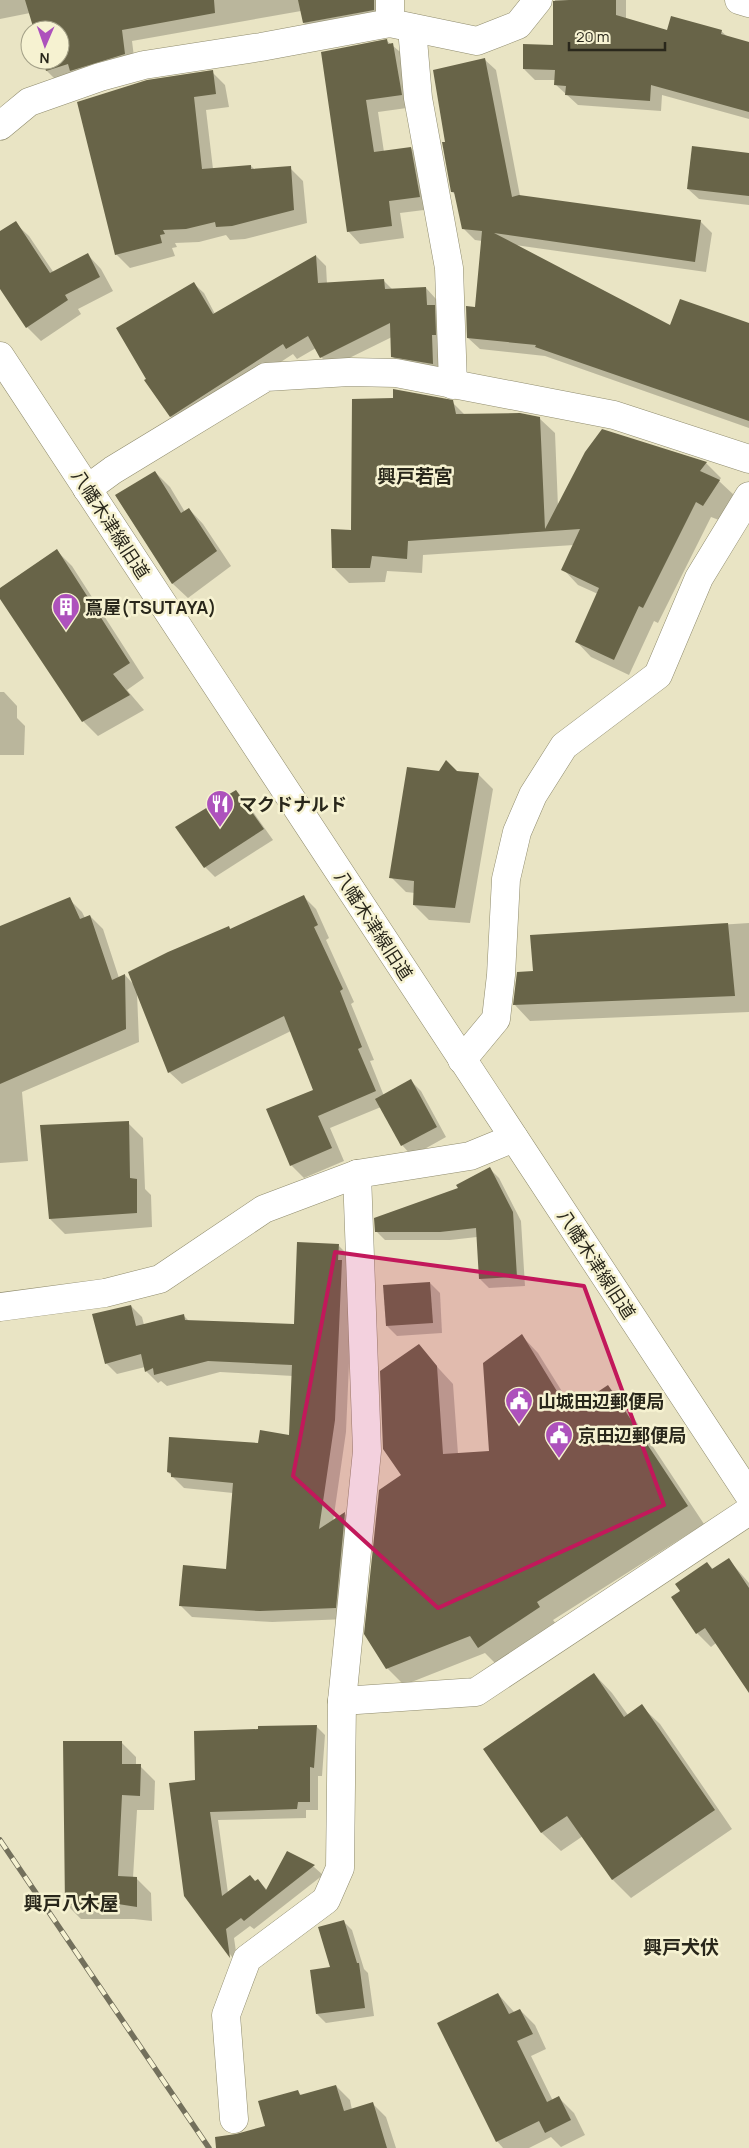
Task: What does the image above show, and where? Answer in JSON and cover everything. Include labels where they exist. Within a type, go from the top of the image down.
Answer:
[{"type":"street","points":[[0,126],[30,102],[100,77],[144,66],[261,47],[397,17],[477,41],[518,25],[538,0]]},
{"type":"street","points":[[739,0],[749,3]]},
{"type":"street","points":[[397,17],[418,98],[450,268],[453,385]]},
{"type":"street","name":"八幡木津線旧道","points":[[0,356],[749,1495]]},
{"type":"street","points":[[88,489],[113,470],[266,377],[349,372],[396,373],[614,415],[749,460]]},
{"type":"street","points":[[462,1060],[496,1019],[501,975],[506,879],[517,832],[533,795],[564,746],[658,675],[699,578],[749,496]]},
{"type":"street","points":[[0,1307],[105,1294],[160,1279],[264,1209],[357,1174],[470,1156],[514,1138]]},
{"type":"street","points":[[234,2119],[226,2015],[247,1958],[326,1900],[340,1868],[342,1701],[367,1451],[357,1174]]},
{"type":"street","points":[[342,1701],[476,1692],[749,1511]]},
{"type":"highlighted area","points":[[335,1252],[584,1286],[664,1505],[438,1608],[293,1476]]},
{"type":"building","points":[[25,0],[214,0],[215,13],[122,30],[125,54],[70,71],[70,20],[31,20]]},
{"type":"building","points":[[298,0],[374,0],[374,10],[303,23]]},
{"type":"building","points":[[616,0],[616,15],[667,30],[671,16],[722,30],[721,34],[749,42],[749,112],[651,85],[650,101],[565,95],[566,86],[554,85],[555,70],[523,69],[523,44],[553,45],[553,1]]},
{"type":"building","points":[[387,39],[388,44],[393,43],[402,95],[366,100],[374,152],[411,147],[420,197],[389,201],[392,226],[347,232],[321,52]]},
{"type":"building","points":[[485,58],[512,197],[519,195],[701,220],[695,262],[494,233],[670,325],[680,299],[749,323],[749,421],[535,347],[536,345],[467,338],[466,306],[475,307],[482,231],[462,229],[454,192],[451,192],[442,142],[445,142],[433,70]]},
{"type":"building","points":[[213,70],[216,94],[194,97],[202,169],[251,165],[251,169],[291,166],[294,210],[232,226],[216,227],[215,222],[186,229],[163,230],[165,234],[160,235],[162,243],[115,255],[77,102],[147,80]]},
{"type":"building","points":[[692,146],[749,153],[749,196],[687,189]]},
{"type":"building","points":[[16,221],[50,273],[88,253],[100,277],[65,295],[68,300],[26,328],[0,289],[0,231]]},
{"type":"building","points":[[316,255],[318,283],[384,279],[385,289],[426,287],[427,305],[435,305],[436,335],[432,335],[433,364],[391,357],[390,323],[320,358],[308,336],[286,349],[283,344],[170,417],[144,380],[146,379],[116,328],[194,282],[213,314]]},
{"type":"building","points":[[393,389],[453,400],[456,414],[520,413],[540,417],[545,529],[585,452],[602,429],[707,462],[700,471],[720,480],[703,506],[696,502],[643,608],[639,606],[614,660],[575,642],[599,588],[561,570],[580,529],[408,541],[407,559],[372,556],[370,568],[332,568],[331,529],[351,530],[352,399],[393,398]]},
{"type":"building","points":[[155,471],[181,513],[189,508],[217,551],[172,584],[115,495]]},
{"type":"building","name":"蔦屋(TSUTAYA)","points":[[57,549],[130,663],[113,674],[130,695],[82,722],[0,599],[0,588]]},
{"type":"building","points":[[446,760],[457,771],[479,773],[455,908],[413,905],[414,881],[389,878],[407,767],[439,771]]},
{"type":"building","name":"マクドナルド","points":[[236,790],[264,829],[204,868],[175,827]]},
{"type":"building","points":[[304,895],[318,925],[314,927],[343,989],[340,991],[362,1047],[358,1049],[376,1091],[318,1116],[332,1148],[290,1166],[266,1109],[313,1090],[284,1016],[168,1073],[128,972],[168,952],[229,926],[230,929]]},
{"type":"building","points":[[70,897],[80,919],[90,915],[112,980],[125,974],[126,1029],[0,1084],[0,926]]},
{"type":"building","points":[[728,923],[735,996],[513,1005],[517,972],[533,971],[530,935]]},
{"type":"building","points":[[411,1079],[437,1127],[401,1146],[375,1099]]},
{"type":"building","points":[[129,1121],[130,1178],[137,1179],[137,1213],[49,1219],[40,1125]]},
{"type":"building","points":[[490,1167],[513,1212],[517,1277],[479,1279],[476,1228],[440,1232],[375,1232],[374,1218],[458,1188],[456,1185]]},
{"type":"building","points":[[297,1242],[339,1244],[338,1260],[342,1260],[335,1420],[319,1529],[345,1512],[336,1608],[260,1611],[179,1606],[183,1565],[226,1569],[233,1483],[171,1477],[171,1473],[167,1472],[169,1437],[258,1443],[260,1430],[289,1435],[292,1365],[208,1361],[154,1375],[153,1368],[145,1372],[141,1354],[105,1364],[92,1314],[131,1305],[136,1326],[184,1314],[185,1320],[294,1324]]},
{"type":"building","points":[[430,1282],[433,1323],[386,1326],[383,1285]]},
{"type":"building","points":[[522,1334],[569,1411],[608,1385],[688,1506],[537,1602],[540,1607],[478,1648],[470,1636],[386,1669],[364,1634],[379,1490],[401,1475],[383,1449],[380,1371],[419,1344],[437,1366],[443,1454],[489,1451],[483,1363]]},
{"type":"building","points":[[729,1558],[749,1588],[749,1693],[705,1628],[696,1634],[671,1597],[680,1591],[675,1584],[707,1562],[712,1569]]},
{"type":"building","points":[[594,1673],[624,1717],[642,1704],[715,1810],[612,1880],[567,1816],[541,1833],[483,1749]]},
{"type":"building","points":[[317,1725],[314,1768],[310,1767],[310,1802],[298,1802],[297,1809],[210,1812],[222,1896],[250,1875],[255,1881],[258,1879],[266,1890],[287,1851],[315,1865],[244,1921],[241,1918],[226,1929],[230,1958],[184,1896],[169,1783],[195,1780],[194,1731],[258,1729],[258,1726]]},
{"type":"building","points":[[63,1741],[122,1741],[122,1764],[141,1764],[140,1796],[122,1795],[118,1876],[137,1877],[137,1907],[118,1904],[65,1905]]},
{"type":"building","points":[[344,1920],[357,1963],[359,1963],[365,2008],[316,2014],[310,1970],[330,1967],[318,1927]]},
{"type":"building","points":[[498,1993],[509,2014],[520,2009],[533,2034],[517,2041],[547,2102],[559,2096],[571,2120],[545,2133],[539,2121],[496,2142],[437,2023]]},
{"type":"building","points":[[336,2085],[344,2111],[373,2102],[387,2148],[216,2148],[215,2137],[236,2134],[265,2126],[258,2101],[298,2090],[300,2095]]},
{"type":"railway","points":[[0,1840],[209,2148]]},
{"type":"place","name":"蔦屋(TSUTAYA)","points":[[66,631]]},
{"type":"place","name":"マクドナルド","points":[[220,828]]},
{"type":"place","name":"山城田辺郵便局","points":[[519,1425]]},
{"type":"place","name":"京田辺郵便局","points":[[559,1459]]},
{"type":"district","name":"興戸若宮","points":[[415,476]]},
{"type":"district","name":"興戸八木屋","points":[[71,1903]]},
{"type":"district","name":"興戸犬伏","points":[[681,1947]]}]
